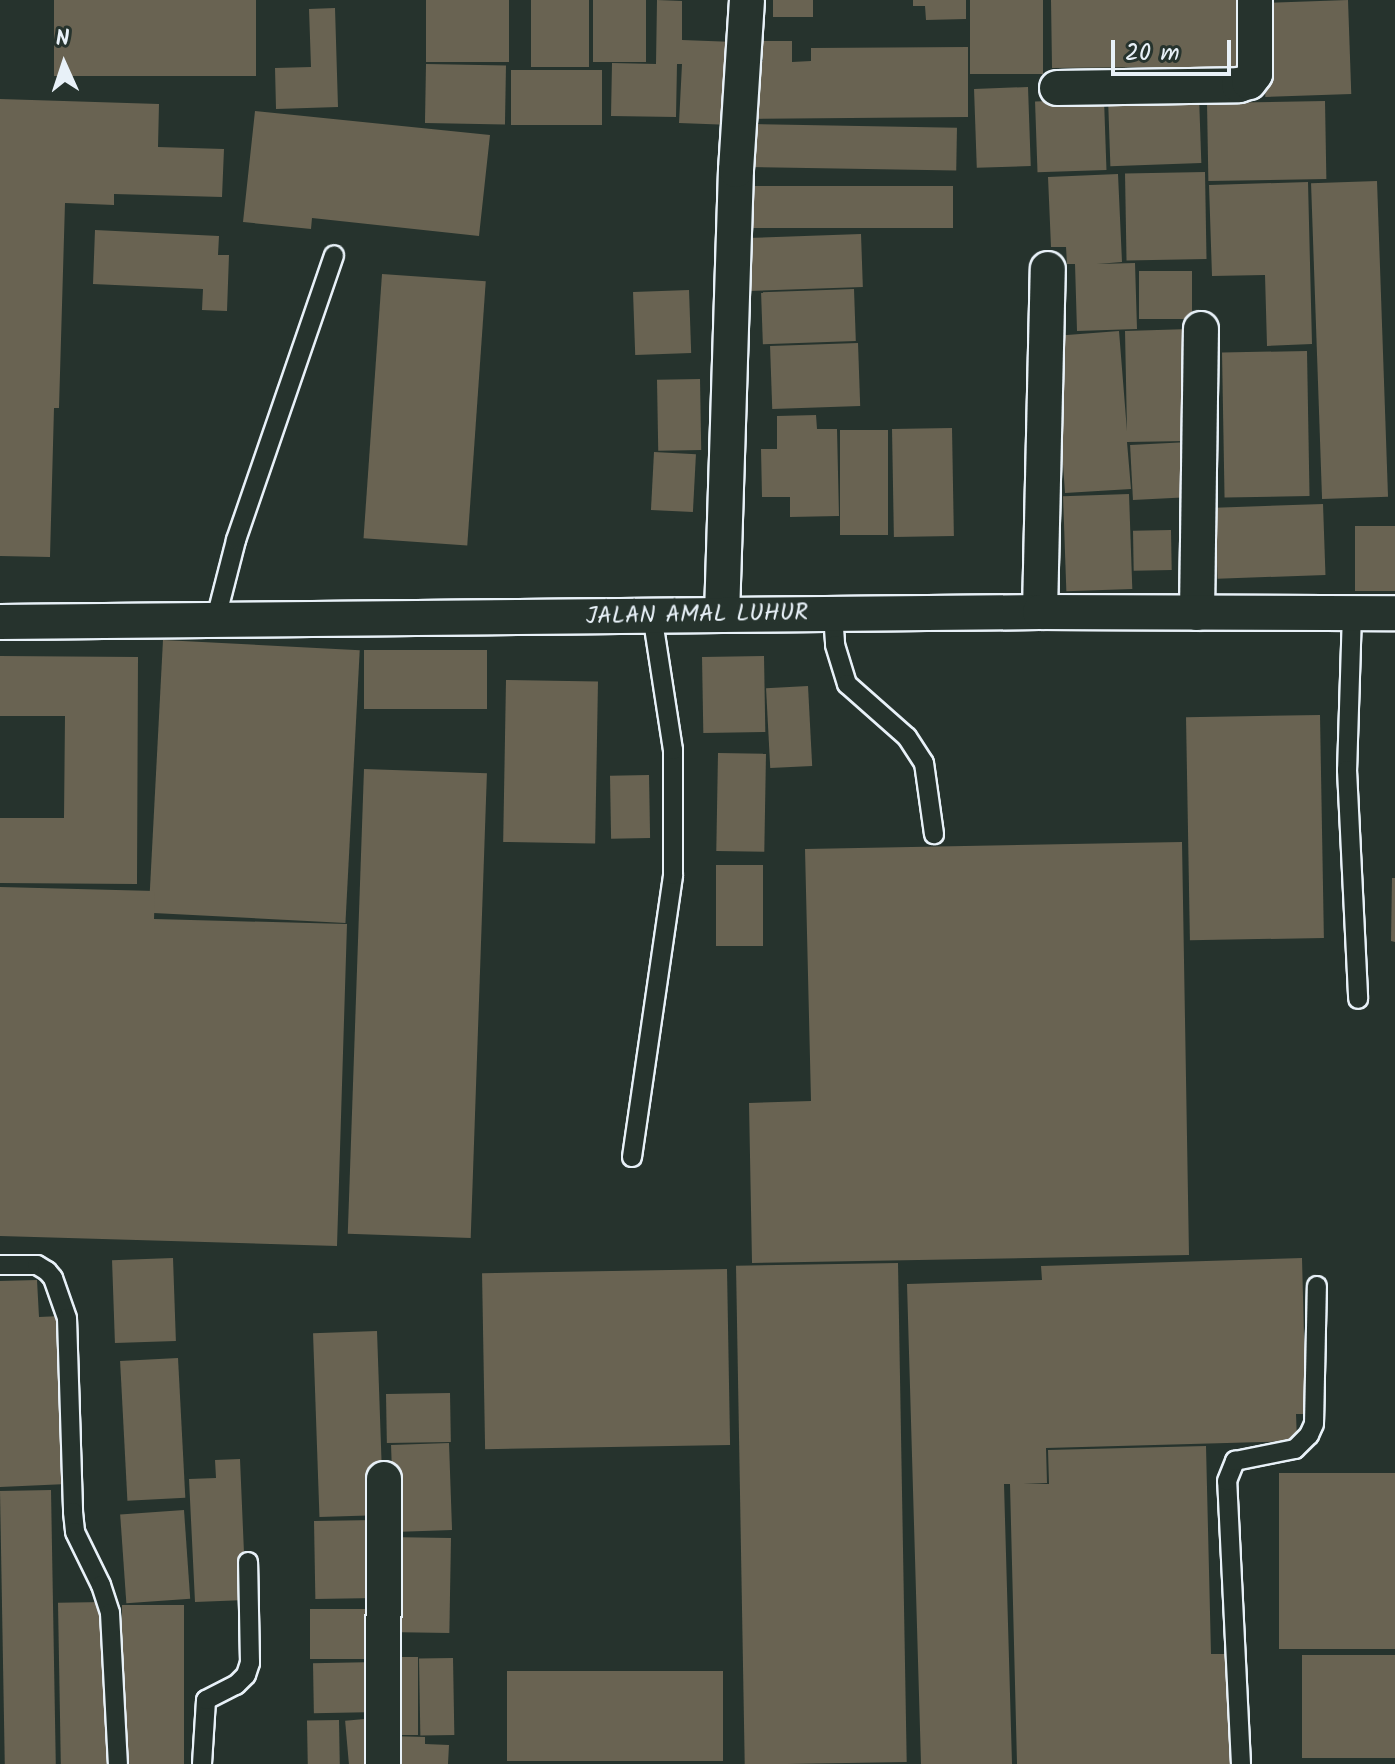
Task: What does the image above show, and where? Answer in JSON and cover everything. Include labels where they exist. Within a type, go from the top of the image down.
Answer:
[{"type":"street","points":[[722,615],[736,170],[747,0]]},
{"type":"street","points":[[1057,88],[1249,82],[1255,74],[1255,0]]},
{"type":"street","points":[[1040,612],[1048,269]]},
{"type":"street","points":[[1197,613],[1201,329]]},
{"type":"street","name":"JALAN AMAL LUHUR","points":[[0,622],[1040,612],[1395,613]]},
{"type":"street","points":[[383,1764],[384,1479]]},
{"type":"lane","points":[[215,622],[236,540],[334,255]]},
{"type":"lane","points":[[1352,613],[1347,770],[1358,999]]},
{"type":"lane","points":[[833,614],[835,645],[847,684],[907,737],[924,763],[934,834]]},
{"type":"lane","points":[[632,1157],[673,875],[673,750],[652,615]]},
{"type":"lane","points":[[0,1265],[37,1265],[47,1271],[53,1278],[67,1318],[75,1532],[101,1585],[110,1613],[118,1764]]},
{"type":"lane","points":[[1241,1764],[1227,1481],[1235,1461],[1295,1449],[1309,1435],[1314,1424],[1317,1286]]},
{"type":"lane","points":[[202,1764],[206,1700],[236,1685],[246,1675],[250,1663],[248,1562]]},
{"type":"building","points":[[54,0],[256,0],[256,76],[54,76]]},
{"type":"building","points":[[426,0],[509,0],[509,62],[426,62]]},
{"type":"building","points":[[531,0],[589,0],[589,67],[531,67]]},
{"type":"building","points":[[593,0],[646,0],[646,62],[593,62]]},
{"type":"building","points":[[657,0],[682,1],[682,40],[735,42],[732,125],[679,123],[682,64],[677,64],[676,117],[611,116],[612,63],[656,64]]},
{"type":"building","points":[[773,0],[813,0],[813,17],[773,17]]},
{"type":"building","points":[[913,0],[966,0],[966,19],[926,20],[925,6],[913,6]]},
{"type":"building","points":[[970,0],[1043,0],[1043,74],[970,74]]},
{"type":"building","points":[[1051,0],[1238,0],[1240,79],[1160,80],[1160,67],[1052,68]]},
{"type":"building","points":[[1348,0],[1351,94],[1265,97],[1262,3]]},
{"type":"building","points":[[335,8],[338,107],[276,109],[275,68],[311,67],[309,9]]},
{"type":"building","points":[[762,41],[792,41],[792,62],[811,61],[811,48],[968,47],[968,117],[747,119],[747,61],[763,61]]},
{"type":"building","points":[[426,64],[506,65],[505,124],[425,123]]},
{"type":"building","points":[[511,70],[602,70],[602,125],[511,125]]},
{"type":"building","points":[[1028,87],[1031,166],[977,168],[974,89]]},
{"type":"building","points":[[1199,96],[1201,163],[1110,166],[1108,99]]},
{"type":"building","points":[[0,99],[159,104],[158,147],[224,149],[222,197],[114,194],[114,205],[65,203],[59,408],[54,408],[50,557],[0,556]]},
{"type":"building","points":[[1104,99],[1106,170],[1038,172],[1035,101]]},
{"type":"building","points":[[1325,101],[1326,179],[1208,181],[1207,103]]},
{"type":"building","points":[[255,111],[490,135],[479,236],[312,218],[311,229],[243,222]]},
{"type":"building","points":[[749,124],[957,128],[956,171],[748,167]]},
{"type":"building","points":[[1205,172],[1207,259],[1127,260],[1125,173]]},
{"type":"building","points":[[1118,174],[1122,262],[1097,264],[1135,263],[1137,329],[1077,331],[1075,264],[1067,264],[1066,247],[1051,247],[1048,177]]},
{"type":"building","points":[[1377,181],[1388,497],[1322,499],[1311,183]]},
{"type":"building","points":[[1308,182],[1312,344],[1267,346],[1265,275],[1212,276],[1209,185]]},
{"type":"building","points":[[743,186],[953,186],[953,228],[743,228]]},
{"type":"building","points":[[95,230],[219,236],[218,255],[229,255],[227,311],[202,310],[203,289],[93,284]]},
{"type":"building","points":[[861,234],[863,287],[740,291],[738,238]]},
{"type":"building","points":[[1139,271],[1192,271],[1192,319],[1139,319]]},
{"type":"building","points":[[382,274],[486,281],[467,546],[364,538]]},
{"type":"building","points":[[854,289],[856,341],[763,344],[761,292]]},
{"type":"building","points":[[689,290],[691,353],[635,355],[633,292]]},
{"type":"building","points":[[1190,329],[1187,441],[1127,442],[1131,489],[1065,493],[1054,336],[1119,331],[1127,431],[1125,331]]},
{"type":"building","points":[[858,343],[860,406],[772,409],[770,346]]},
{"type":"building","points":[[1307,351],[1310,496],[1225,497],[1222,352]]},
{"type":"building","points":[[700,379],[701,450],[658,451],[657,380]]},
{"type":"building","points":[[816,415],[817,429],[837,429],[839,516],[790,517],[790,497],[762,497],[761,449],[777,449],[777,416]]},
{"type":"building","points":[[952,428],[954,536],[894,537],[892,429]]},
{"type":"building","points":[[840,430],[888,430],[888,535],[840,535]]},
{"type":"building","points":[[1189,442],[1192,497],[1133,500],[1130,445]]},
{"type":"building","points":[[654,452],[696,454],[693,512],[651,510]]},
{"type":"building","points":[[1129,494],[1132,589],[1066,591],[1063,496]]},
{"type":"building","points":[[1323,504],[1325,575],[1218,579],[1215,508]]},
{"type":"building","points":[[1355,526],[1395,526],[1395,591],[1355,591]]},
{"type":"building","points":[[1171,530],[1172,570],[1134,571],[1133,531]]},
{"type":"building","points":[[163,640],[360,650],[345,923],[149,913]]},
{"type":"building","points":[[364,650],[487,650],[487,709],[364,709]]},
{"type":"building","points":[[0,656],[138,657],[137,884],[0,883],[0,818],[64,818],[65,716],[0,716]]},
{"type":"building","points":[[764,656],[765,732],[703,733],[702,657]]},
{"type":"building","points":[[506,680],[598,682],[595,844],[503,842]]},
{"type":"building","points":[[808,686],[812,766],[770,768],[766,688]]},
{"type":"building","points":[[1320,715],[1324,938],[1190,940],[1186,717]]},
{"type":"building","points":[[718,753],[766,754],[764,852],[716,851]]},
{"type":"building","points":[[364,769],[487,773],[471,1238],[348,1234]]},
{"type":"building","points":[[649,775],[650,838],[611,839],[610,776]]},
{"type":"building","points":[[1182,842],[1189,1255],[752,1263],[749,1103],[811,1101],[805,849]]},
{"type":"building","points":[[716,865],[763,865],[763,946],[716,946]]},
{"type":"building","points":[[1392,878],[1395,878],[1395,942],[1391,941]]},
{"type":"building","points":[[0,887],[155,891],[154,919],[347,924],[337,1246],[0,1236]]},
{"type":"building","points":[[173,1258],[176,1341],[115,1343],[112,1260]]},
{"type":"building","points":[[1302,1258],[1306,1414],[1296,1414],[1297,1441],[1046,1448],[1047,1483],[1023,1484],[1049,1484],[1048,1450],[1206,1446],[1211,1654],[1228,1654],[1231,1764],[1017,1764],[1010,1484],[1004,1484],[1012,1764],[921,1764],[907,1284],[1042,1280],[1041,1266]]},
{"type":"building","points":[[898,1263],[907,1762],[745,1764],[736,1266]]},
{"type":"building","points":[[727,1269],[730,1445],[485,1449],[482,1273]]},
{"type":"building","points":[[37,1280],[39,1317],[61,1316],[67,1484],[0,1487],[0,1281]]},
{"type":"building","points":[[377,1331],[383,1515],[319,1517],[313,1333]]},
{"type":"building","points":[[178,1358],[185,1498],[127,1501],[120,1361]]},
{"type":"building","points":[[450,1393],[451,1442],[387,1443],[386,1394]]},
{"type":"building","points":[[449,1443],[452,1530],[394,1532],[391,1445]]},
{"type":"building","points":[[240,1459],[246,1600],[195,1602],[189,1479],[216,1478],[215,1460]]},
{"type":"building","points":[[1279,1473],[1395,1473],[1395,1649],[1279,1649]]},
{"type":"building","points":[[51,1490],[56,1764],[5,1764],[0,1491]]},
{"type":"building","points":[[184,1510],[190,1599],[126,1603],[120,1514]]},
{"type":"building","points":[[375,1520],[376,1598],[315,1599],[314,1521]]},
{"type":"building","points":[[387,1537],[451,1538],[449,1633],[385,1632]]},
{"type":"building","points":[[104,1602],[107,1764],[61,1764],[58,1603]]},
{"type":"building","points":[[122,1605],[184,1605],[184,1764],[122,1764]]},
{"type":"building","points":[[310,1609],[372,1609],[372,1659],[310,1659]]},
{"type":"building","points":[[1302,1655],[1395,1655],[1395,1758],[1302,1758]]},
{"type":"building","points":[[383,1657],[418,1657],[418,1735],[383,1735]]},
{"type":"building","points":[[453,1658],[454,1735],[420,1736],[419,1659]]},
{"type":"building","points":[[378,1662],[379,1712],[314,1713],[313,1663]]},
{"type":"building","points":[[507,1671],[723,1671],[723,1761],[507,1761]]},
{"type":"building","points":[[376,1718],[380,1764],[349,1764],[345,1721]]},
{"type":"building","points":[[339,1720],[340,1764],[308,1764],[307,1721]]},
{"type":"building","points":[[390,1736],[425,1737],[425,1744],[449,1745],[448,1764],[389,1764]]}]
